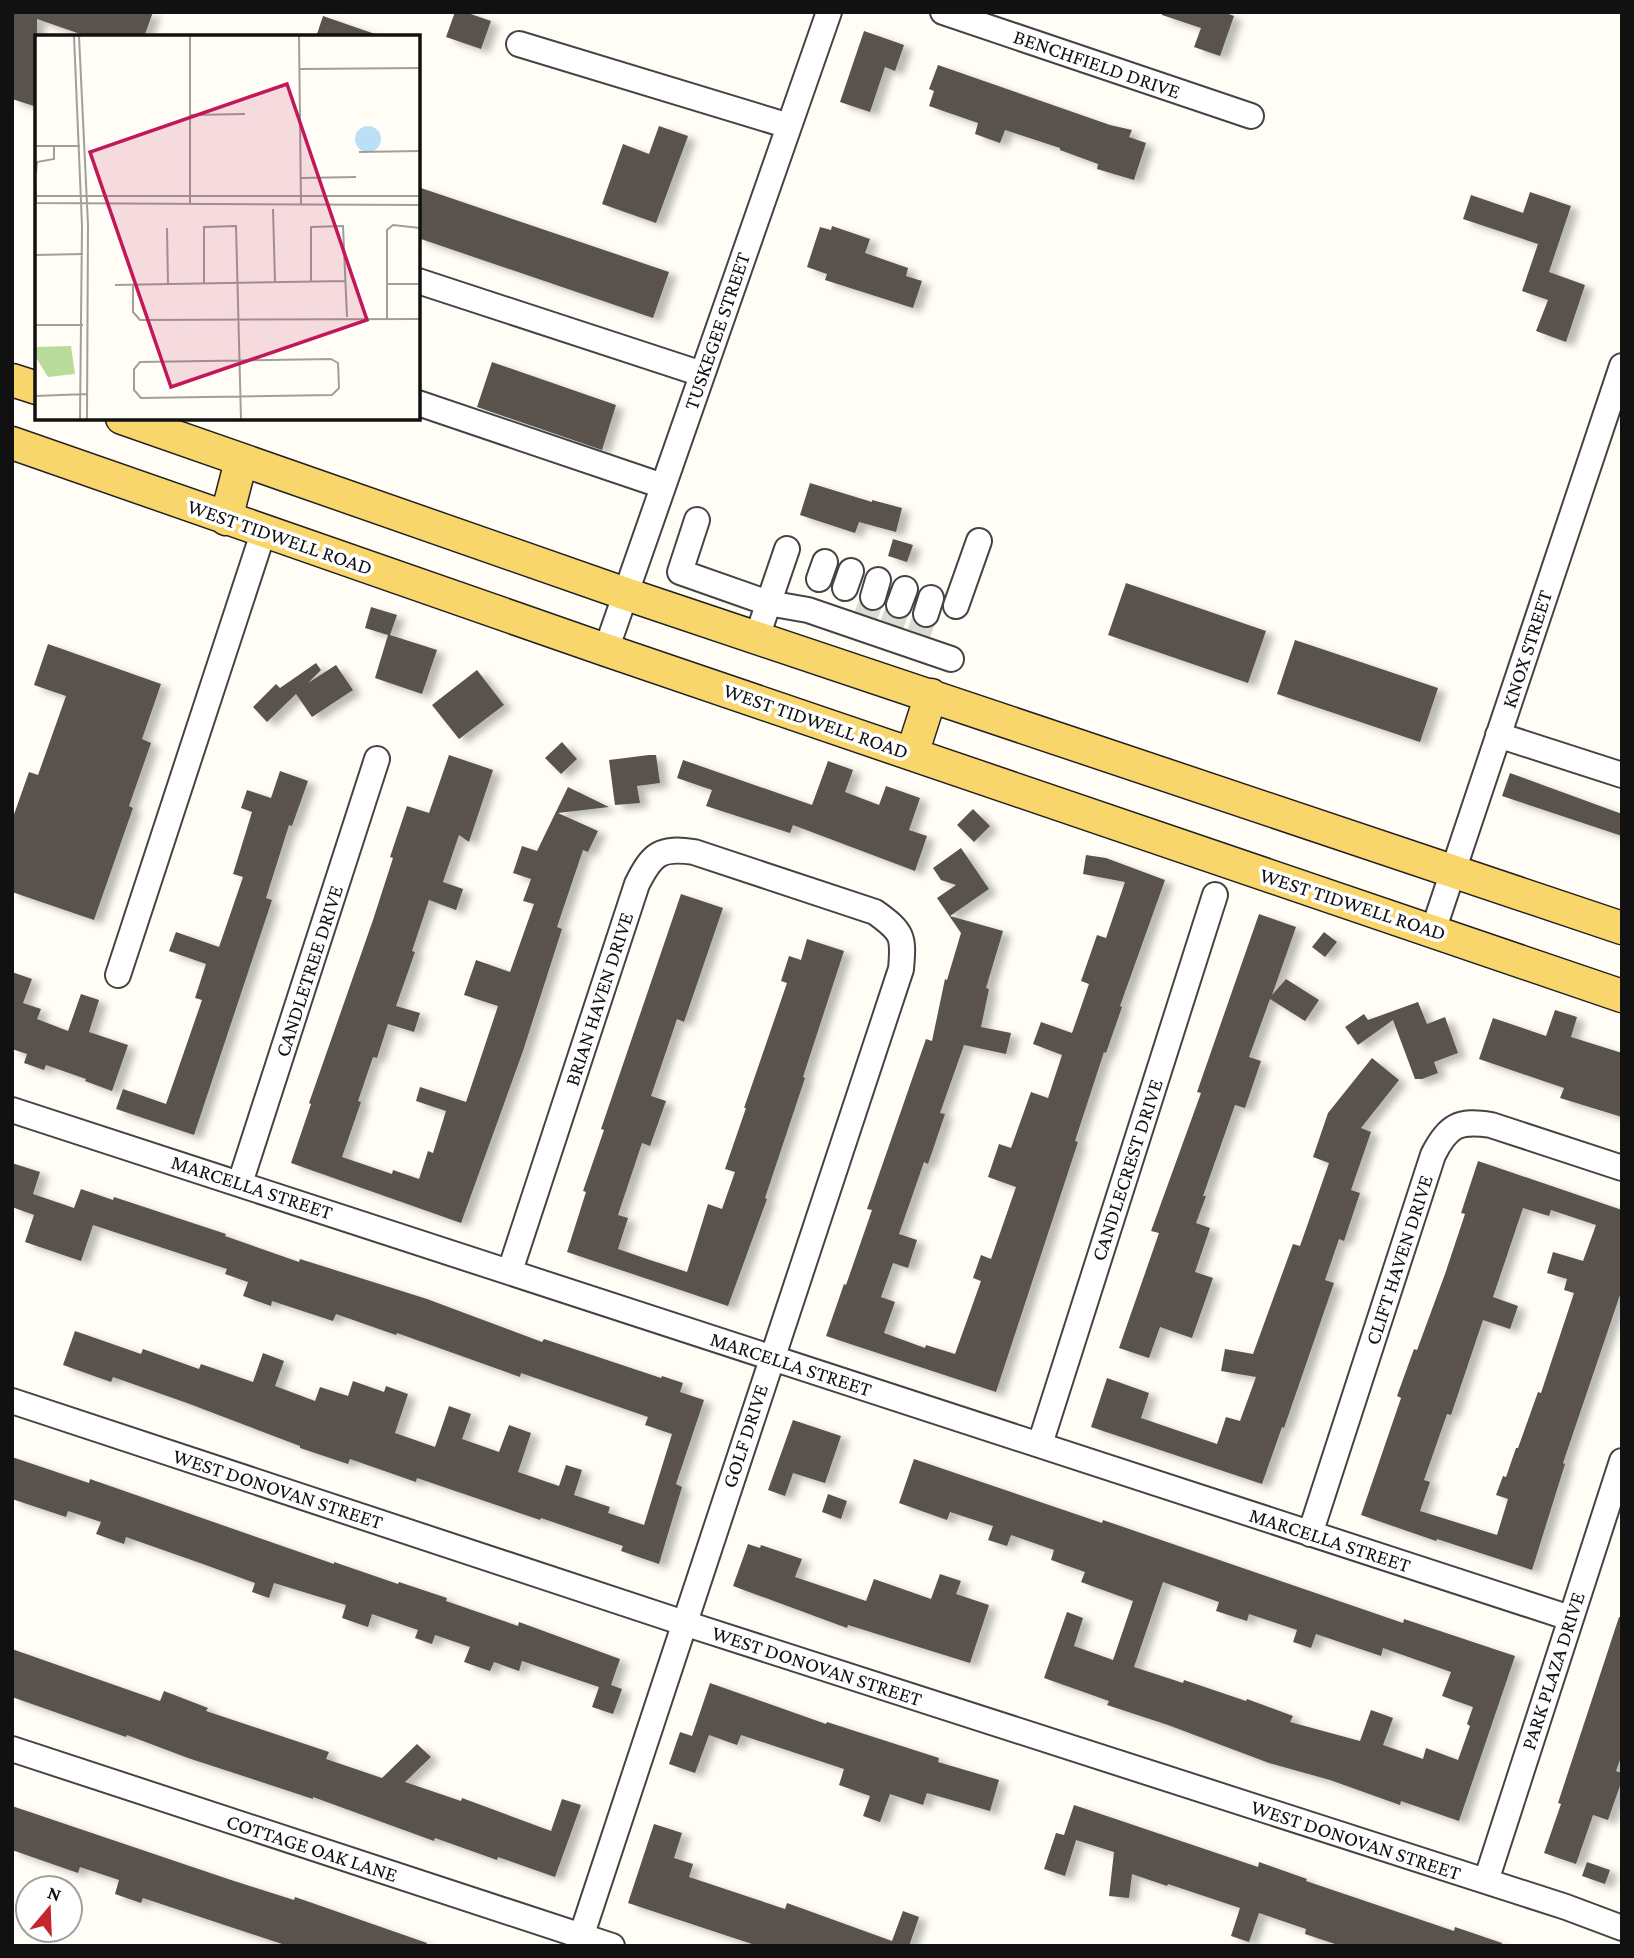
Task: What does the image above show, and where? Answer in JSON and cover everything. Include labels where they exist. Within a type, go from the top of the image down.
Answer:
[{"type":"main road","points":[[12,380],[35,387]]},
{"type":"main road","points":[[128,420],[626,594],[1622,928]]},
{"type":"main road","name":"WEST TIDWELL ROAD","points":[[12,443],[606,650],[1622,996]]},
{"type":"main road","points":[[226,519],[241,461]]},
{"type":"main road","points":[[912,754],[931,695]]},
{"type":"street","name":"TUSKEGEE STREET","points":[[606,650],[829,12]]},
{"type":"street","name":"BENCHFIELD DRIVE","points":[[943,12],[1251,116]]},
{"type":"street","points":[[519,44],[789,127]]},
{"type":"street","points":[[420,282],[702,374]]},
{"type":"street","name":"KNOX STREET","points":[[1433,931],[1622,366]]},
{"type":"street","points":[[420,404],[663,486]]},
{"type":"street","points":[[697,520],[680,572],[768,603],[816,588],[923,623],[951,659]]},
{"type":"street","points":[[118,975],[264,530]]},
{"type":"street","points":[[956,606],[979,541]]},
{"type":"street","points":[[757,637],[787,550]]},
{"type":"street","points":[[1498,735],[1622,775]]},
{"type":"street","name":"CANDLETREE DRIVE","points":[[240,1183],[377,759]]},
{"type":"street","name":"BRIAN HAVEN DRIVE","points":[[510,1271],[637,884],[646,866],[657,854],[674,849],[694,852],[779,880]]},
{"type":"street","name":"GOLF DRIVE","points":[[579,1941],[901,969],[903,944],[894,926],[875,912],[779,880]]},
{"type":"street","name":"CANDLECREST DRIVE","points":[[1040,1444],[1215,895]]},
{"type":"street","name":"MARCELLA STREET","points":[[12,1110],[1570,1618]]},
{"type":"street","name":"CLIFT HAVEN DRIVE","points":[[1310,1534],[1440,1140],[1451,1128],[1469,1122],[1491,1125],[1622,1168]]},
{"type":"street","name":"WEST DONOVAN STREET","points":[[12,1401],[684,1623],[1566,1907],[1622,1928]]},
{"type":"street","name":"PARK PLAZA DRIVE","points":[[1486,1881],[1622,1461]]},
{"type":"street","name":"COTTAGE OAK LANE","points":[[12,1749],[579,1941],[612,1946]]},
{"type":"building","points":[[12,12],[153,12],[145,35],[83,35],[37,19],[35,106],[12,99]]},
{"type":"building","points":[[455,12],[465,12],[491,21],[481,49],[446,37]]},
{"type":"building","points":[[1162,12],[1223,12],[1234,16],[1220,56],[1194,47],[1201,28],[1162,15]]},
{"type":"building","points":[[323,16],[375,34],[375,35],[317,35]]},
{"type":"building","points":[[864,31],[904,45],[895,71],[885,67],[870,112],[840,102]]},
{"type":"building","points":[[938,65],[1110,125],[1132,130],[1129,137],[1146,143],[1134,180],[1097,169],[1098,164],[1005,130],[1000,143],[975,134],[978,123],[929,106],[934,91],[929,89]]},
{"type":"building","points":[[659,126],[688,136],[656,223],[602,204],[623,144],[649,154]]},
{"type":"building","points":[[420,188],[669,272],[653,318],[420,239]]},
{"type":"building","points":[[1530,192],[1571,206],[1549,272],[1585,285],[1566,342],[1536,331],[1548,300],[1522,291],[1538,244],[1463,219],[1471,195],[1523,213]]},
{"type":"building","points":[[832,226],[870,239],[865,253],[908,268],[906,276],[922,281],[913,308],[825,280],[827,274],[807,267],[820,227],[831,230]]},
{"type":"building","points":[[492,362],[616,405],[602,450],[477,407]]},
{"type":"building","points":[[810,483],[902,508],[896,532],[859,522],[855,533],[800,515]]},
{"type":"building","points":[[893,539],[913,545],[907,562],[888,556]]},
{"type":"building","points":[[1126,583],[1266,631],[1248,683],[1108,635]]},
{"type":"building","points":[[371,607],[397,615],[390,635],[437,650],[422,694],[375,678],[388,635],[365,628]]},
{"type":"building","points":[[1295,640],[1438,688],[1420,742],[1277,694]]},
{"type":"building","points":[[48,644],[161,684],[142,739],[151,743],[129,806],[133,808],[94,920],[12,892],[12,820],[29,772],[38,775],[66,696],[34,685]]},
{"type":"building","points":[[316,663],[321,670],[308,683],[336,665],[353,690],[312,717],[296,694],[267,722],[253,707],[276,684],[280,688]]},
{"type":"building","points":[[477,670],[504,705],[459,739],[432,705]]},
{"type":"building","points":[[562,742],[577,759],[561,774],[545,758]]},
{"type":"building","points":[[449,755],[493,770],[469,842],[459,835],[443,882],[463,889],[456,910],[429,900],[396,1006],[420,1013],[414,1032],[388,1024],[377,1058],[373,1057],[342,1157],[392,1174],[393,1170],[419,1179],[428,1151],[433,1153],[446,1111],[416,1101],[420,1087],[466,1102],[498,1006],[464,995],[476,960],[510,972],[534,904],[523,901],[531,879],[513,873],[522,846],[537,851],[568,787],[609,807],[558,813],[598,831],[588,852],[583,850],[557,927],[562,929],[523,1051],[461,1223],[291,1163],[311,1104],[309,1103],[373,920],[407,806],[429,813]]},
{"type":"building","points":[[656,755],[660,783],[637,786],[640,803],[615,805],[609,760]]},
{"type":"building","points":[[683,760],[812,805],[828,761],[853,770],[845,792],[879,805],[886,786],[920,798],[909,830],[927,836],[915,871],[793,825],[790,833],[706,806],[712,790],[677,778]]},
{"type":"building","points":[[280,771],[308,781],[292,826],[289,825],[266,898],[272,900],[194,1135],[116,1109],[123,1089],[166,1104],[202,1000],[195,998],[206,964],[169,951],[176,932],[219,947],[243,877],[233,874],[252,812],[241,808],[247,790],[271,798]]},
{"type":"building","points":[[1510,773],[1622,814],[1622,836],[1502,796]]},
{"type":"building","points":[[973,809],[990,826],[974,842],[957,825]]},
{"type":"building","points":[[961,848],[989,889],[950,916],[1003,931],[986,988],[989,989],[981,1027],[1011,1033],[1006,1054],[964,1045],[940,1113],[945,1114],[928,1164],[924,1162],[899,1234],[917,1240],[908,1268],[893,1263],[881,1297],[895,1302],[884,1333],[925,1348],[926,1345],[955,1354],[981,1281],[973,1278],[981,1255],[991,1259],[1016,1187],[988,1177],[999,1144],[1011,1148],[1031,1092],[1048,1098],[1062,1055],[1033,1044],[1041,1022],[1072,1033],[1089,984],[1081,981],[1097,935],[1106,938],[1125,882],[1083,874],[1086,855],[1106,858],[1165,880],[1106,1053],[1104,1052],[1075,1141],[1078,1142],[996,1392],[826,1336],[872,1210],[867,1209],[926,1039],[932,1041],[945,979],[947,980],[961,933],[937,898],[956,885],[941,880],[933,868]]},
{"type":"building","points":[[681,894],[723,908],[684,1022],[677,1019],[651,1096],[666,1101],[650,1146],[642,1143],[618,1215],[628,1218],[618,1249],[687,1272],[708,1204],[722,1209],[735,1172],[725,1169],[787,983],[781,981],[789,956],[801,960],[807,939],[844,951],[765,1198],[767,1199],[728,1306],[567,1252],[586,1192],[583,1191],[604,1130],[601,1129]]},
{"type":"building","points":[[1259,914],[1296,927],[1272,995],[1286,979],[1319,1000],[1305,1021],[1270,999],[1249,1057],[1261,1061],[1245,1108],[1235,1105],[1196,1223],[1210,1228],[1195,1272],[1213,1278],[1192,1338],[1160,1327],[1149,1358],[1119,1348],[1159,1233],[1151,1231],[1201,1093],[1197,1092]]},
{"type":"building","points":[[1324,932],[1337,942],[1325,957],[1312,947]]},
{"type":"building","points":[[12,972],[32,979],[23,1003],[41,1009],[37,1019],[68,1031],[81,994],[99,1000],[89,1032],[128,1045],[112,1091],[46,1065],[44,1070],[24,1063],[27,1054],[12,1049]]},
{"type":"building","points":[[1418,1002],[1427,1024],[1445,1017],[1458,1053],[1434,1062],[1438,1073],[1422,1079],[1415,1079],[1393,1020],[1358,1045],[1345,1027],[1364,1014],[1368,1020]]},
{"type":"building","points":[[1555,1010],[1577,1017],[1571,1037],[1622,1053],[1622,1117],[1560,1098],[1564,1088],[1479,1059],[1493,1018],[1546,1036]]},
{"type":"building","points":[[1372,1058],[1399,1080],[1361,1128],[1371,1132],[1351,1190],[1360,1193],[1344,1241],[1339,1239],[1325,1280],[1334,1283],[1262,1484],[1091,1427],[1107,1378],[1149,1393],[1141,1418],[1217,1444],[1226,1417],[1240,1421],[1256,1377],[1221,1371],[1225,1349],[1253,1354],[1293,1244],[1300,1246],[1329,1163],[1313,1157],[1328,1113]]},
{"type":"building","points":[[1478,1161],[1622,1210],[1622,1289],[1563,1463],[1565,1464],[1532,1570],[1361,1515],[1401,1398],[1397,1396],[1414,1349],[1417,1350],[1465,1214],[1461,1213]],"holes":[[[1523,1208],[1549,1216],[1551,1210],[1596,1225],[1583,1261],[1553,1252],[1547,1273],[1567,1279],[1564,1290],[1574,1293],[1541,1393],[1538,1392],[1518,1448],[1496,1495],[1508,1499],[1497,1535],[1420,1511],[1430,1482],[1424,1480],[1447,1414],[1451,1415],[1483,1320],[1510,1329],[1518,1306],[1493,1297]]]},
{"type":"building","points":[[12,1163],[40,1172],[33,1194],[74,1208],[81,1189],[113,1200],[114,1197],[226,1234],[225,1236],[299,1262],[300,1259],[427,1299],[542,1342],[544,1339],[683,1383],[680,1392],[704,1400],[676,1484],[682,1487],[659,1564],[621,1551],[623,1546],[541,1518],[540,1520],[417,1478],[416,1482],[350,1459],[348,1464],[113,1377],[111,1382],[63,1365],[75,1331],[141,1354],[143,1349],[199,1369],[201,1364],[253,1382],[263,1353],[284,1361],[275,1386],[315,1401],[320,1387],[348,1396],[353,1381],[384,1392],[386,1386],[408,1394],[395,1433],[435,1447],[449,1406],[471,1414],[462,1439],[499,1452],[509,1425],[531,1433],[518,1472],[559,1486],[566,1465],[582,1470],[574,1495],[610,1507],[608,1513],[644,1525],[672,1434],[645,1425],[648,1417],[521,1373],[520,1377],[397,1333],[396,1335],[336,1314],[333,1321],[272,1301],[271,1306],[243,1296],[248,1282],[225,1274],[227,1269],[93,1225],[81,1261],[25,1242],[34,1215],[12,1207]]},
{"type":"building","points":[[793,1420],[841,1436],[825,1483],[793,1473],[785,1496],[768,1490]]},
{"type":"building","points":[[12,1457],[89,1483],[90,1479],[334,1564],[447,1598],[446,1601],[518,1626],[519,1622],[620,1659],[611,1685],[622,1689],[613,1714],[592,1707],[599,1687],[522,1661],[519,1671],[494,1662],[490,1671],[464,1662],[470,1647],[435,1635],[432,1644],[415,1638],[418,1630],[372,1614],[368,1627],[342,1618],[346,1605],[274,1583],[269,1598],[252,1592],[255,1583],[126,1537],[124,1544],[96,1534],[101,1522],[68,1511],[66,1517],[12,1499]]},
{"type":"building","points":[[914,1459],[1102,1523],[1103,1520],[1403,1623],[1404,1619],[1515,1656],[1459,1821],[1401,1801],[1400,1805],[1330,1780],[1269,1763],[1107,1705],[1109,1701],[1044,1678],[1067,1612],[1083,1618],[1074,1646],[1113,1660],[1133,1601],[1081,1582],[1085,1572],[1051,1560],[1054,1550],[1011,1535],[1007,1546],[988,1540],[993,1526],[950,1512],[947,1520],[899,1503]],"holes":[[[1163,1582],[1219,1602],[1216,1611],[1247,1621],[1249,1614],[1297,1630],[1293,1642],[1311,1648],[1316,1634],[1381,1656],[1383,1648],[1451,1672],[1442,1696],[1473,1707],[1467,1724],[1470,1726],[1458,1760],[1426,1748],[1423,1759],[1383,1745],[1393,1718],[1371,1710],[1360,1741],[1290,1722],[1293,1716],[1247,1699],[1246,1701],[1134,1667]]]},
{"type":"building","points":[[828,1494],[847,1501],[841,1519],[822,1512]]},
{"type":"building","points":[[748,1544],[760,1548],[761,1545],[802,1559],[795,1577],[866,1601],[874,1579],[931,1599],[940,1574],[961,1581],[956,1594],[989,1605],[970,1663],[848,1625],[847,1628],[733,1586]]},
{"type":"building","points":[[1619,1617],[1622,1617],[1622,1754],[1616,1771],[1622,1773],[1622,1780],[1608,1820],[1593,1815],[1576,1864],[1544,1853]]},
{"type":"building","points":[[12,1649],[160,1701],[164,1691],[208,1708],[206,1711],[329,1752],[326,1759],[382,1778],[417,1744],[431,1757],[405,1782],[461,1801],[462,1798],[551,1831],[562,1799],[581,1805],[555,1877],[435,1838],[434,1841],[313,1797],[188,1758],[12,1697]]},
{"type":"building","points":[[710,1683],[826,1724],[827,1722],[939,1758],[938,1762],[999,1780],[990,1811],[927,1793],[923,1805],[890,1794],[880,1822],[863,1816],[870,1796],[839,1785],[844,1769],[741,1735],[737,1745],[709,1735],[695,1773],[669,1764],[680,1732],[692,1736]]},
{"type":"building","points":[[1074,1805],[1258,1867],[1259,1862],[1307,1879],[1306,1881],[1454,1931],[1455,1927],[1502,1943],[1501,1946],[1341,1946],[1305,1934],[1306,1929],[1259,1913],[1249,1942],[1231,1936],[1240,1908],[1168,1884],[1167,1886],[1132,1874],[1129,1898],[1109,1896],[1114,1852],[1076,1840],[1065,1876],[1044,1869],[1056,1833],[1064,1835]]},
{"type":"building","points":[[12,1806],[231,1880],[294,1900],[295,1897],[427,1943],[426,1946],[288,1946],[143,1898],[141,1903],[115,1894],[119,1880],[80,1867],[78,1873],[12,1850]]},
{"type":"building","points":[[654,1824],[682,1833],[674,1858],[693,1864],[689,1877],[785,1909],[787,1903],[892,1941],[903,1911],[919,1917],[909,1946],[758,1946],[628,1903]]},
{"type":"building","points":[[1587,1862],[1610,1870],[1605,1884],[1582,1876]]},
{"type":"tunnel","points":[[865,618],[873,597]]},
{"type":"tunnel","points":[[891,627],[899,605]]},
{"type":"tunnel","points":[[919,633],[926,614]]}]
